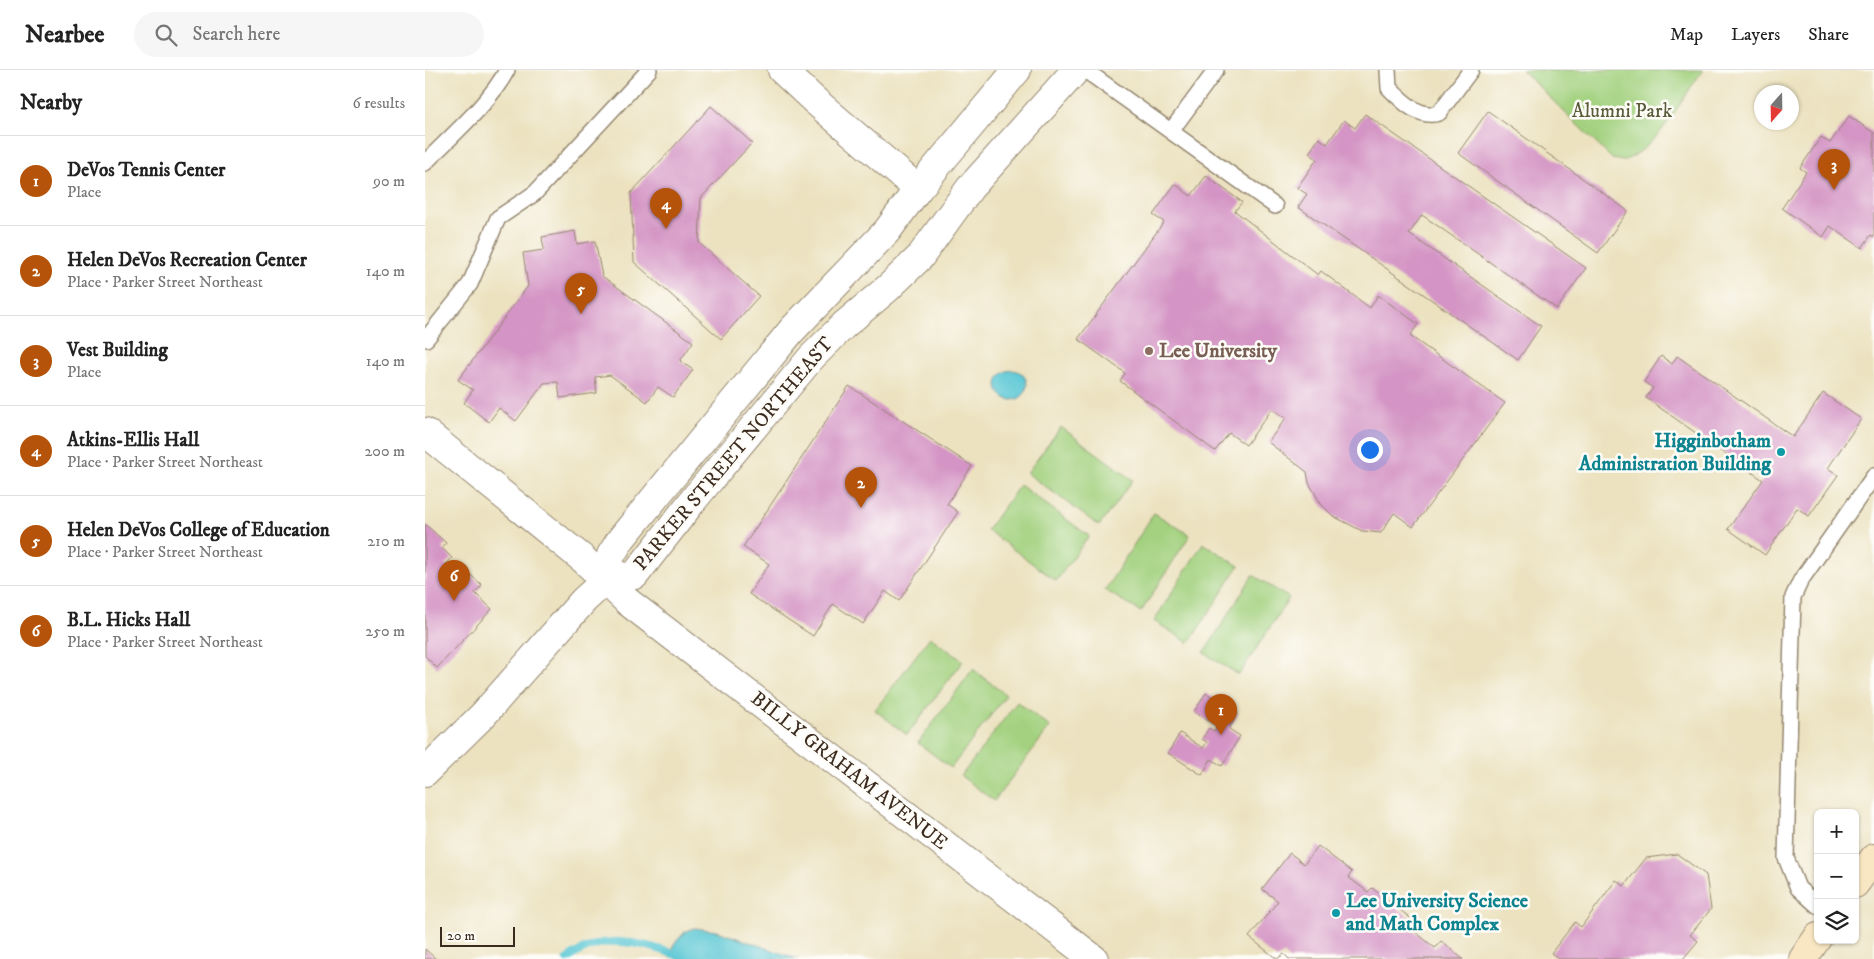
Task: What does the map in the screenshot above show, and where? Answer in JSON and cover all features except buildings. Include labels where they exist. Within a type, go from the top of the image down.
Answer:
[{"type":"main road","points":[[1859,879],[1874,858]]},
{"type":"main road","points":[[1803,959],[1814,943]]},
{"type":"street","points":[[782,70],[814,100],[918,188]]},
{"type":"street","name":"PARKER STREET NORTHEAST","points":[[1017,70],[918,188],[887,231],[792,330],[621,539],[611,555],[606,580],[635,575],[694,499],[811,358],[920,257],[970,188],[1076,70]]},
{"type":"street","name":"BILLY GRAHAM AVENUE","points":[[425,432],[583,559],[635,607],[1095,959]]},
{"type":"street","points":[[429,762],[483,715],[584,600],[606,580]]},
{"type":"lane","points":[[425,163],[464,123],[501,80],[507,70]]},
{"type":"lane","points":[[425,338],[470,284],[498,218],[535,194],[649,70]]},
{"type":"lane","points":[[1085,70],[1275,206]]},
{"type":"lane","points":[[1171,131],[1216,70]]},
{"type":"lane","points":[[1388,70],[1389,88],[1416,111],[1431,115],[1439,113],[1471,70]]},
{"type":"lane","points":[[1814,902],[1798,888],[1787,858],[1793,597],[1801,580],[1874,476]]},
{"type":"green space","name":"Alumni Park","points":[[1522,70],[1703,70],[1659,134],[1636,154],[1623,161],[1612,159]]},
{"type":"green space","points":[[1061,427],[1133,480],[1099,526],[1027,473]]},
{"type":"green space","points":[[1020,485],[1089,536],[1056,581],[987,530]]},
{"type":"green space","points":[[1154,513],[1190,535],[1141,612],[1105,590]]},
{"type":"green space","points":[[1203,543],[1239,566],[1189,643],[1154,621]]},
{"type":"green space","points":[[1253,575],[1289,598],[1239,675],[1204,653]]},
{"type":"green space","points":[[930,637],[963,661],[907,735],[875,710]]},
{"type":"green space","points":[[973,669],[1006,695],[951,768],[918,743]]},
{"type":"green space","points":[[1017,702],[1050,727],[994,801],[961,776]]},
{"type":"water","points":[[1012,370],[1018,371],[1026,379],[1026,391],[1018,399],[1012,400],[1006,399],[998,391],[997,385],[998,379],[1006,371]]},
{"type":"water","points":[[694,928],[717,931],[798,959],[676,959],[673,954],[673,945],[685,932]]},
{"type":"waterway","points":[[568,959],[598,944],[613,942],[643,945],[690,959]]},
{"type":"place","name":"Vest Building","points":[[1834,190]]},
{"type":"place","name":"Atkins-Ellis Hall","points":[[666,229]]},
{"type":"place","name":"Helen DeVos College of Education","points":[[581,314]]},
{"type":"place","name":"Lee University","points":[[1149,351]]},
{"type":"place","name":"Higginbotham Administration Building","points":[[1781,452]]},
{"type":"place","name":"Helen DeVos Recreation Center","points":[[861,508]]},
{"type":"place","name":"B.L. Hicks Hall","points":[[454,601]]},
{"type":"place","name":"DeVos Tennis Center","points":[[1221,735]]},
{"type":"place","name":"Lee University Science and Math Complex","points":[[1336,913]]}]
